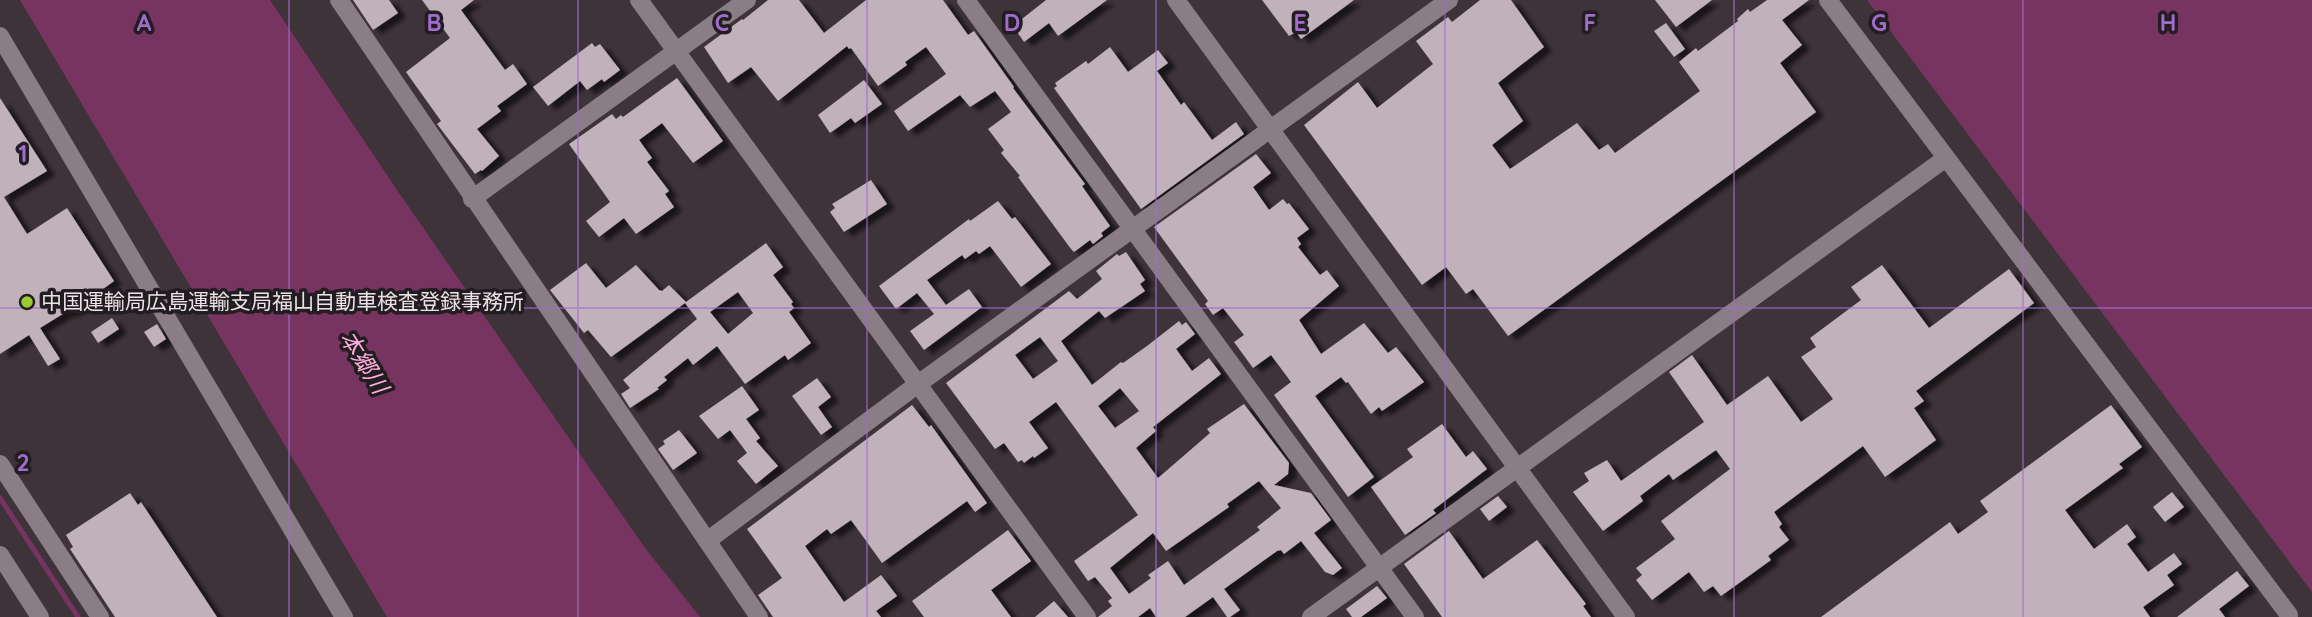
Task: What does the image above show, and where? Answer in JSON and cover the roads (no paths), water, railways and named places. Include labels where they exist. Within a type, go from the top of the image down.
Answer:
[{"type":"street","points":[[339,0],[759,617]]},
{"type":"street","points":[[639,0],[1087,617]]},
{"type":"street","points":[[472,199],[747,0]]},
{"type":"street","points":[[966,0],[1415,617]]},
{"type":"street","points":[[1176,0],[1626,617]]},
{"type":"street","points":[[707,541],[918,384],[1448,0]]},
{"type":"street","points":[[1828,0],[2282,614]]},
{"type":"street","points":[[0,36],[344,617]]},
{"type":"street","points":[[1311,617],[1946,158]]},
{"type":"street","points":[[1,466],[100,617]]},
{"type":"street","points":[[0,555],[40,617]]},
{"type":"water","name":"本郷川","points":[[20,0],[270,0],[399,193],[645,548],[700,617],[387,617]]},
{"type":"water","points":[[1867,0],[2312,0],[2312,592]]},
{"type":"waterway","points":[[0,498],[78,617]]},
{"type":"place","name":"中国運輸局広島運輸支局福山自動車検査登録事務所","points":[[27,302]]}]
